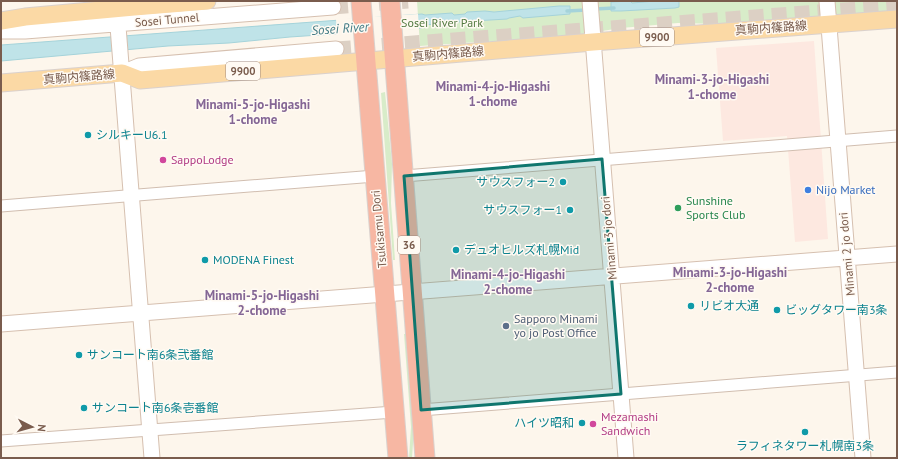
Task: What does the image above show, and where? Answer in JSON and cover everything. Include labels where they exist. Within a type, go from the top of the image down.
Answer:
[{"type":"highway","name":"36","points":[[391,16],[425,458]]},
{"type":"highway","name":"Tsukisamu Dori","points":[[362,17],[398,458]]},
{"type":"main road","points":[[1,21],[24,17],[118,18],[207,1]]},
{"type":"main road","name":"真駒内篠路線","points":[[1,82],[122,73],[140,80],[593,42],[897,19]]},
{"type":"street","name":"Minami 3 jo dori","points":[[590,1],[626,458]]},
{"type":"street","name":"Minami 2 jo dori","points":[[827,1],[863,458]]},
{"type":"street","name":"Sosei Tunnel","points":[[1,31],[25,31],[118,18],[333,7]]},
{"type":"street","points":[[118,18],[152,458]]},
{"type":"street","points":[[122,73],[139,66],[336,49]]},
{"type":"street","points":[[404,176],[897,136]]},
{"type":"street","points":[[1,206],[375,176]]},
{"type":"street","points":[[1,324],[897,254]]},
{"type":"street","points":[[422,410],[897,372]]},
{"type":"street","points":[[1,442],[394,412]]},
{"type":"highlighted area","points":[[602,159],[621,394],[421,410],[404,176]]},
{"type":"shaded area","name":"Nijo Market","points":[[814,41],[828,239],[795,242],[787,136],[723,141],[716,48]]},
{"type":"green space","name":"Sosei River Park","points":[[417,1],[897,1],[897,11],[721,24],[678,23],[621,28],[564,37],[420,46]]},
{"type":"green space","points":[[385,92],[392,164],[391,203],[395,260],[393,260],[381,93]]},
{"type":"green space","points":[[404,334],[406,334],[414,429],[412,458],[409,458],[411,427]]},
{"type":"water","points":[[630,1],[632,3],[679,1],[679,7],[611,11],[611,2]]},
{"type":"water","points":[[570,6],[570,14],[523,18],[520,16],[507,19],[425,25],[422,28],[290,37],[229,43],[168,46],[1,61],[1,45],[422,14],[452,13],[454,15],[465,14],[467,12],[494,12]]},
{"type":"pier","points":[[418,14],[419,29],[337,36],[336,19]]},
{"type":"waterway","name":"Sosei River","points":[[595,9],[614,8]]},
{"type":"waterway","name":"Sosei River","points":[[567,11],[586,10]]},
{"type":"tunnel","points":[[333,7],[408,1]]},
{"type":"tunnel","points":[[336,49],[897,6]]},
{"type":"place","name":"シルキーU6.1","points":[[88,135]]},
{"type":"place","name":"SappoLodge","points":[[163,160]]},
{"type":"place","name":"サウスフォー2","points":[[563,182]]},
{"type":"place","name":"Nijo Market","points":[[808,190]]},
{"type":"place","name":"Sunshine Sports Club","points":[[678,208]]},
{"type":"place","name":"サウスフォー1","points":[[570,210]]},
{"type":"place","name":"デュオヒルズ札幌Mid","points":[[456,250]]},
{"type":"place","name":"MODENA Finest","points":[[205,260]]},
{"type":"place","name":"リビオ大通","points":[[691,306]]},
{"type":"place","name":"ビッグタワー南3条","points":[[777,310]]},
{"type":"place","name":"Sapporo Minami yo jo Post Office","points":[[506,326]]},
{"type":"place","name":"サンコート南6条弐番館","points":[[79,355]]},
{"type":"place","name":"サンコート南6条壱番館","points":[[84,408]]},
{"type":"place","name":"ハイツ昭和","points":[[582,423]]},
{"type":"place","name":"Mezamashi Sandwich","points":[[593,424]]},
{"type":"place","name":"ラフィネタワー札幌南3条","points":[[805,432]]},
{"type":"district","name":"Minami-3-jo-Higashi 1-chome","points":[[712,86]]},
{"type":"district","name":"Minami-4-jo-Higashi 1-chome","points":[[493,94]]},
{"type":"district","name":"Minami-5-jo-Higashi 1-chome","points":[[253,112]]},
{"type":"district","name":"Minami-3-jo-Higashi 2-chome","points":[[730,280]]},
{"type":"district","name":"Minami-4-jo-Higashi 2-chome","points":[[508,282]]},
{"type":"district","name":"Minami-5-jo-Higashi 2-chome","points":[[262,302]]}]
